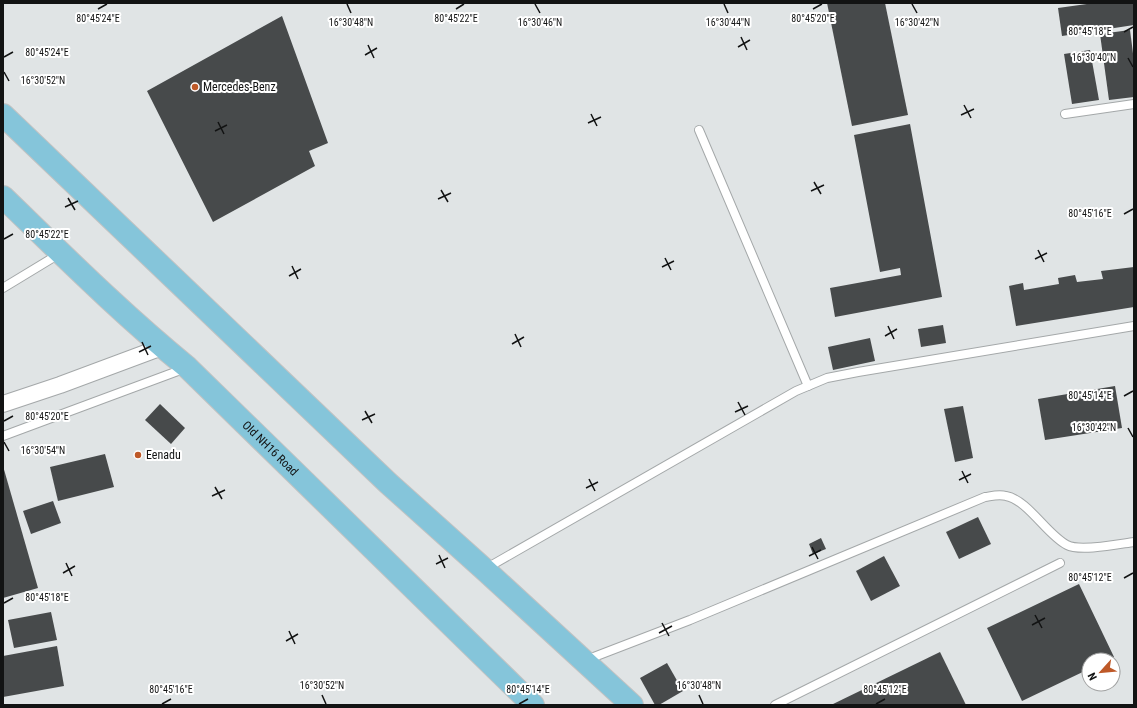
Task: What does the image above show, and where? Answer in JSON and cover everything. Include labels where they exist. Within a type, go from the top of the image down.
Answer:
[{"type":"main road","points":[[3,115],[388,483],[632,705]]},
{"type":"main road","name":"Old NH16 Road","points":[[3,197],[60,253],[162,347],[187,367],[533,705]]},
{"type":"street","points":[[3,404],[60,385],[162,347]]},
{"type":"lane","points":[[1065,114],[1134,104]]},
{"type":"lane","points":[[699,130],[808,386]]},
{"type":"lane","points":[[3,288],[60,253]]},
{"type":"lane","points":[[485,570],[782,399],[827,378],[1134,326]]},
{"type":"lane","points":[[3,436],[187,367]]},
{"type":"lane","points":[[584,661],[690,620],[985,497],[997,495],[1007,496],[1019,502],[1056,537],[1068,546],[1083,548],[1134,542]]},
{"type":"lane","points":[[775,705],[1060,563]]},
{"type":"building","points":[[827,3],[885,3],[908,115],[852,126]]},
{"type":"building","points":[[1094,3],[1134,3],[1134,25],[1062,36],[1058,8]]},
{"type":"building","points":[[282,16],[328,143],[309,151],[315,166],[213,222],[147,91]]},
{"type":"building","points":[[1130,30],[1134,61],[1134,97],[1109,100],[1100,34]]},
{"type":"building","points":[[1090,50],[1099,100],[1072,104],[1064,54]]},
{"type":"building","points":[[910,124],[942,297],[835,317],[830,288],[901,275],[900,268],[880,272],[854,135]]},
{"type":"building","points":[[1134,267],[1134,307],[1016,326],[1009,286],[1023,283],[1024,290],[1059,284],[1058,278],[1075,275],[1077,282],[1103,279],[1101,271]]},
{"type":"building","points":[[943,325],[946,343],[921,347],[918,329]]},
{"type":"building","points":[[870,338],[875,361],[833,370],[828,347]]},
{"type":"building","points":[[1115,386],[1122,428],[1045,440],[1038,399]]},
{"type":"building","points":[[160,404],[185,428],[171,444],[145,420]]},
{"type":"building","points":[[963,406],[973,458],[955,462],[944,409]]},
{"type":"building","points":[[105,454],[114,487],[58,501],[50,467]]},
{"type":"building","points":[[3,466],[38,588],[3,598]]},
{"type":"building","points":[[53,501],[61,523],[31,534],[23,511]]},
{"type":"building","points":[[978,517],[991,544],[959,559],[946,532]]},
{"type":"building","points":[[821,538],[826,549],[813,554],[809,544]]},
{"type":"building","points":[[884,556],[900,586],[871,601],[856,571]]},
{"type":"building","points":[[1079,584],[1112,652],[1081,652],[1081,673],[1022,701],[987,628]]},
{"type":"building","points":[[51,612],[57,640],[14,648],[8,620]]},
{"type":"building","points":[[57,646],[64,686],[3,697],[3,656]]},
{"type":"building","points":[[940,652],[966,705],[831,705]]},
{"type":"building","points":[[667,663],[683,691],[659,705],[655,705],[640,678]]},
{"type":"place","name":"Mercedes-Benz","points":[[195,87]]},
{"type":"place","name":"Eenadu","points":[[138,455]]}]
